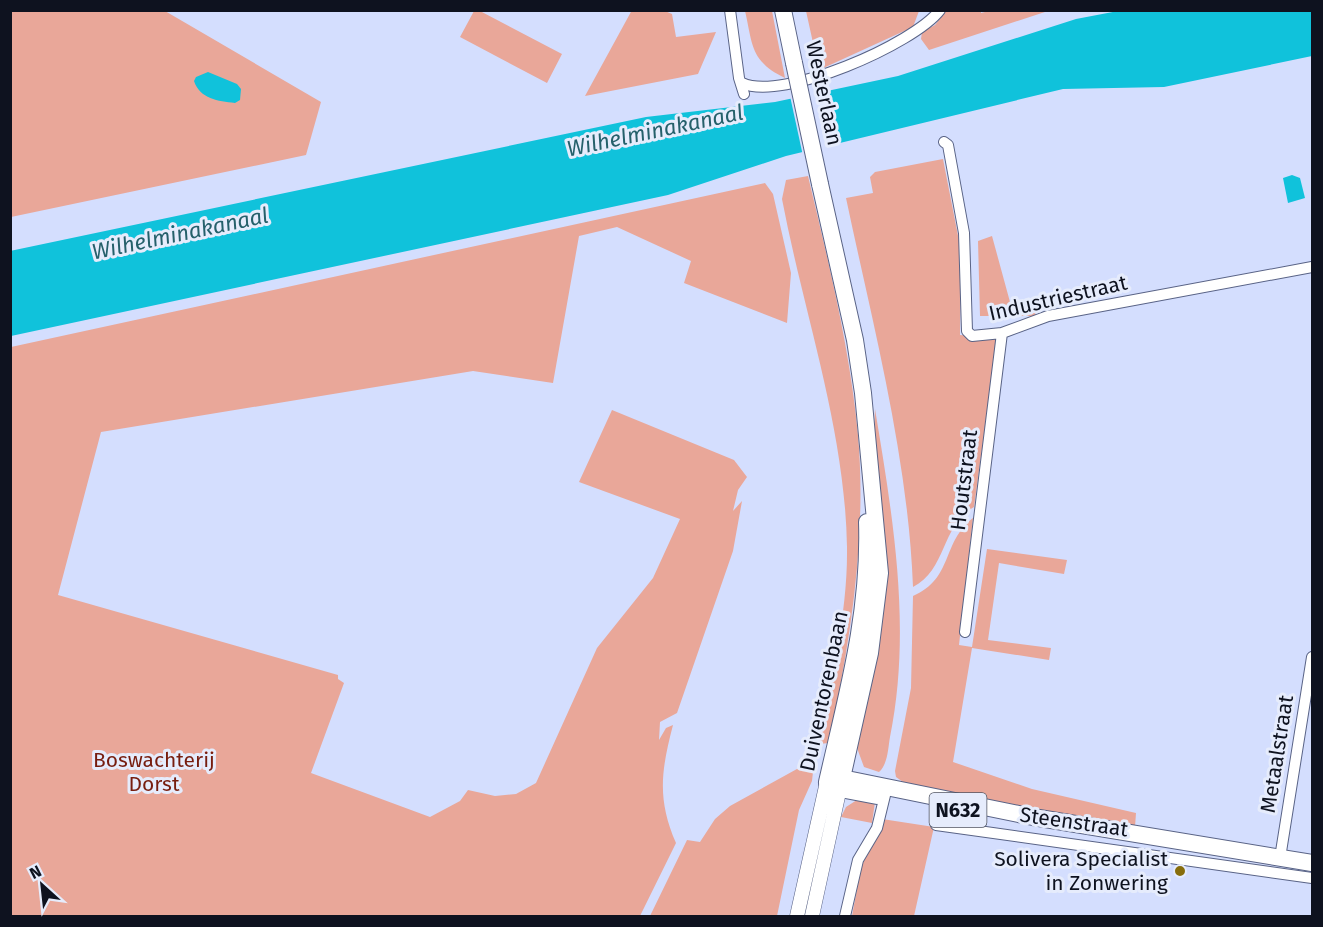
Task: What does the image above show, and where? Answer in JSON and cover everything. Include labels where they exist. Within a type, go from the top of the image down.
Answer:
[{"type":"main road","name":"Westerlaan","points":[[783,10],[820,184]]},
{"type":"main road","name":"Duiventorenbaan","points":[[812,916],[859,651],[866,596],[867,532],[864,445],[866,435],[855,340],[820,184]]},
{"type":"main road","name":"Duiventorenbaan","points":[[797,916],[836,783]]},
{"type":"main road","name":"Steenstraat","points":[[836,783],[1155,837],[1229,858],[1280,858],[1312,863]]},
{"type":"street","points":[[730,10],[743,89],[748,86],[780,86],[827,74],[867,58],[917,31],[933,20],[940,10]]},
{"type":"street","name":"Industriestraat","points":[[944,142],[948,145],[964,233],[967,331],[972,336],[1002,333],[1048,316],[1312,267]]},
{"type":"street","name":"Houtstraat","points":[[965,632],[1002,333]]},
{"type":"street","name":"Metaalstraat","points":[[1280,858],[1312,657]]},
{"type":"street","points":[[845,916],[858,860],[877,828],[886,792]]},
{"type":"street","name":"Steenstraat","points":[[936,825],[1152,855],[1229,858],[1312,878]]},
{"type":"street","points":[[1152,855],[1155,837]]},
{"type":"green space","points":[[632,10],[665,11],[672,14],[676,37],[716,32],[698,74],[585,96]]},
{"type":"green space","points":[[993,10],[1048,11],[929,50],[921,39],[922,32],[935,25],[946,11],[981,11],[981,13]]},
{"type":"green space","points":[[10,11],[165,11],[321,102],[306,155],[11,217]]},
{"type":"green space","points":[[474,11],[480,11],[562,54],[547,83],[460,37]]},
{"type":"green space","points":[[745,11],[772,11],[785,78],[774,72],[759,58],[752,43]]},
{"type":"green space","points":[[806,11],[919,11],[913,27],[819,70]]},
{"type":"green space","points":[[943,159],[961,251],[960,335],[997,338],[974,507],[955,525],[932,570],[913,587],[910,538],[897,440],[846,198],[873,193],[870,177],[875,172]]},
{"type":"green space","points":[[808,176],[850,370],[860,474],[858,552],[850,629],[829,743],[819,744],[842,621],[847,547],[845,503],[831,415],[782,199],[786,180]]},
{"type":"green space","name":"Boswachterij Dorst","points":[[765,183],[773,194],[791,273],[787,323],[684,283],[691,261],[617,227],[579,236],[553,383],[473,371],[101,432],[58,595],[338,675],[338,679],[344,683],[311,773],[430,817],[460,801],[468,790],[495,796],[516,794],[536,783],[597,648],[653,578],[680,519],[579,482],[612,410],[734,460],[747,477],[738,490],[733,511],[742,501],[733,551],[677,713],[660,722],[659,740],[666,728],[673,725],[663,785],[666,812],[676,843],[640,916],[11,916],[11,347]]},
{"type":"green space","points":[[992,236],[1010,302],[1032,299],[1036,316],[980,316],[978,241]]},
{"type":"green space","points":[[875,409],[898,573],[900,614],[896,696],[887,756],[879,772],[864,767],[857,748],[863,719]]},
{"type":"green space","points":[[973,518],[959,645],[972,647],[987,549],[1067,560],[1064,574],[999,563],[988,640],[1051,648],[1049,660],[972,648],[953,762],[1032,789],[1136,813],[1135,827],[1033,813],[903,782],[896,777],[895,771],[911,688],[913,596],[926,589],[935,580],[956,538]]},
{"type":"green space","points":[[814,763],[812,781],[799,810],[777,916],[650,916],[687,840],[700,842],[715,819],[730,806],[806,764]]},
{"type":"green space","points":[[860,798],[875,802],[872,823],[841,817],[846,807]]},
{"type":"green space","points":[[882,819],[934,827],[914,916],[852,916],[863,855]]},
{"type":"water","name":"Wilhelminakanaal","points":[[1118,11],[1312,11],[1312,56],[1164,87],[1063,89],[786,156],[668,195],[11,336],[10,251],[646,117],[775,102],[898,76],[1076,19]]},
{"type":"water","points":[[208,72],[237,84],[241,89],[240,100],[235,103],[222,101],[210,98],[201,92],[194,81],[196,77]]},
{"type":"water","points":[[1292,175],[1300,178],[1305,198],[1288,203],[1283,178]]},
{"type":"pier","points":[[824,89],[837,148],[803,156],[790,96]]},
{"type":"place","name":"Solivera Specialist in Zonwering","points":[[1180,871]]}]
